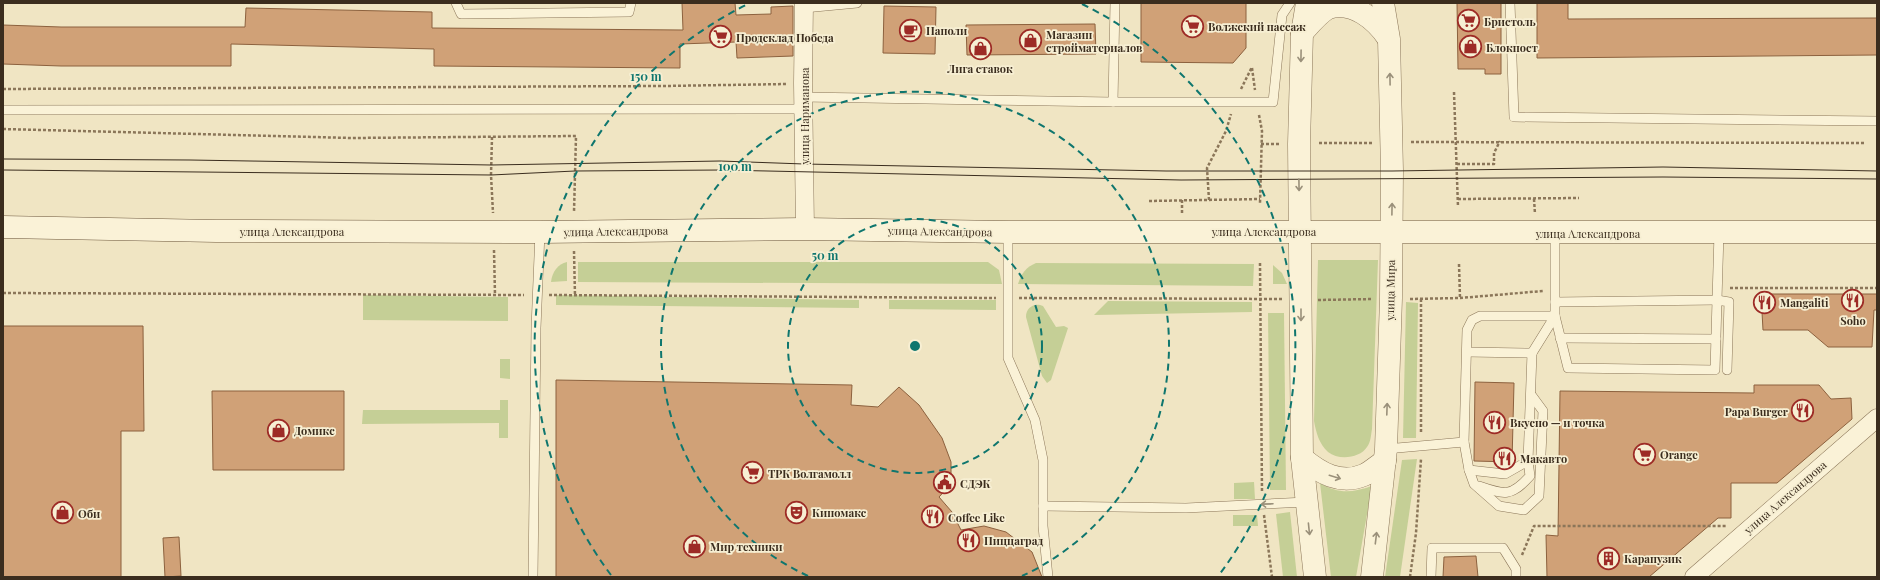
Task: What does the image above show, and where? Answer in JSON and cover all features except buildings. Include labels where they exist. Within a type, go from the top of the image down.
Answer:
[{"type":"main road","points":[[1307,3],[1302,33],[1299,180],[1302,458],[1315,577]]},
{"type":"main road","name":"улица Мира","points":[[1372,577],[1385,455],[1391,231],[1392,171],[1389,39],[1384,3]]},
{"type":"main road","points":[[1302,33],[1329,7],[1343,4],[1364,10],[1378,23],[1389,39]]},
{"type":"main road","name":"улица Александрова","points":[[3,227],[216,231],[540,232],[805,229],[1008,232],[1391,231],[1555,234],[1877,232]]},
{"type":"main road","points":[[1302,458],[1320,472],[1345,480],[1364,475],[1385,455]]},
{"type":"street","name":"улица Нариманова","points":[[804,5],[803,97],[805,229]]},
{"type":"street","name":"улица Александрова","points":[[1694,577],[1877,418]]},
{"type":"lane","points":[[456,3],[461,14],[629,12],[631,3]]},
{"type":"lane","points":[[804,5],[857,3]]},
{"type":"lane","points":[[1113,102],[1115,3]]},
{"type":"lane","points":[[3,110],[803,97],[1113,102],[1273,102],[1282,15],[1290,3]]},
{"type":"lane","points":[[1510,3],[1514,117],[1877,121]]},
{"type":"lane","points":[[533,577],[536,328],[540,232]]},
{"type":"lane","points":[[1008,232],[1008,358],[1035,420],[1043,460],[1043,506],[1048,577]]},
{"type":"lane","points":[[1555,234],[1555,316],[1568,368],[1715,370],[1719,233]]},
{"type":"lane","points":[[1555,302],[1717,300],[1729,302],[1727,370]]},
{"type":"lane","points":[[1532,396],[1543,411],[1539,496],[1524,510],[1499,506],[1474,484],[1469,470],[1464,442],[1468,330],[1472,320],[1480,316],[1555,316]]},
{"type":"lane","points":[[1474,484],[1500,493],[1517,490],[1530,476],[1528,461],[1532,396],[1532,353],[1555,316]]},
{"type":"lane","points":[[1560,338],[1716,339]]},
{"type":"lane","points":[[1467,352],[1532,353]]},
{"type":"lane","points":[[1385,455],[1464,442]]},
{"type":"lane","points":[[1469,470],[1505,474],[1528,461]]},
{"type":"lane","points":[[1043,506],[1186,508],[1306,502]]},
{"type":"lane","points":[[1431,577],[1432,548],[1502,548],[1516,573]]},
{"type":"path","points":[[1209,200],[1207,168],[1226,130],[1234,102],[1252,67],[1256,102],[1262,131],[1260,203]]},
{"type":"path","points":[[3,89],[665,86],[803,97]]},
{"type":"path","points":[[1454,92],[1458,207]]},
{"type":"path","points":[[3,129],[352,138],[576,136]]},
{"type":"path","points":[[1457,164],[1494,164],[1494,153],[1500,141]]},
{"type":"path","points":[[1405,142],[1500,141],[1866,143]]},
{"type":"path","points":[[1314,143],[1378,143]]},
{"type":"path","points":[[1261,144],[1288,144]]},
{"type":"path","points":[[1458,199],[1579,198]]},
{"type":"path","points":[[1149,201],[1260,200]]},
{"type":"path","points":[[1260,263],[1262,504],[1272,577]]},
{"type":"path","points":[[1458,264],[1460,298]]},
{"type":"path","points":[[3,293],[1288,300]]},
{"type":"path","points":[[1316,300],[1378,299]]},
{"type":"path","points":[[1516,573],[1534,526],[1752,526]]},
{"type":"green space","points":[[1318,260],[1378,260],[1371,436],[1364,451],[1360,454],[1349,457],[1338,457],[1325,449],[1318,438],[1314,421]]},
{"type":"green space","points":[[567,262],[567,281],[551,282],[556,269]]},
{"type":"green space","points":[[578,262],[988,262],[999,270],[1002,284],[578,282]]},
{"type":"green space","points":[[1036,263],[1254,264],[1253,286],[1018,284],[1024,271]]},
{"type":"green space","points":[[1273,265],[1282,273],[1287,284],[1273,284]]},
{"type":"green space","points":[[363,295],[508,297],[508,321],[363,320]]},
{"type":"green space","points":[[556,295],[859,300],[859,308],[556,305]]},
{"type":"green space","points":[[889,300],[996,300],[996,310],[889,309]]},
{"type":"green space","points":[[1108,301],[1252,302],[1252,312],[1094,315]]},
{"type":"green space","points":[[1406,302],[1418,303],[1416,438],[1403,438]]},
{"type":"green space","points":[[1034,305],[1043,306],[1056,327],[1064,326],[1068,328],[1051,380],[1047,383],[1042,376],[1026,317],[1030,308]]},
{"type":"green space","points":[[1268,313],[1284,313],[1286,490],[1270,490]]},
{"type":"green space","points":[[500,359],[510,359],[510,379],[500,378]]},
{"type":"green space","points":[[500,400],[508,400],[508,438],[499,438],[499,423],[362,424],[363,410],[500,410]]},
{"type":"green space","points":[[1417,459],[1400,577],[1385,577],[1402,460]]},
{"type":"green space","points":[[1254,482],[1255,499],[1234,499],[1234,483]]},
{"type":"green space","points":[[1320,483],[1339,491],[1352,491],[1372,486],[1356,577],[1331,577]]},
{"type":"green space","points":[[1290,512],[1297,577],[1283,577],[1276,514]]},
{"type":"green space","points":[[1233,515],[1257,515],[1258,526],[1233,526]]},
{"type":"tram line","points":[[3,159],[190,160],[491,165],[720,161],[1166,171],[1392,171],[1663,167],[1877,171]]},
{"type":"tram line","points":[[3,170],[491,175],[575,171],[721,170],[1181,180],[1663,177],[1877,179]]},
{"type":"place","name":"Бристоль","points":[[1468,21]]},
{"type":"place","name":"Волжский пассаж","points":[[1193,26]]},
{"type":"place","name":"Наполи","points":[[910,30]]},
{"type":"place","name":"Продсклад Победа","points":[[721,37]]},
{"type":"place","name":"Магазин стройматериалов","points":[[1031,40]]},
{"type":"place","name":"Блокпост","points":[[1470,47]]},
{"type":"place","name":"Лига ставок","points":[[980,48]]},
{"type":"place","name":"Soho","points":[[1853,300]]},
{"type":"place","name":"Mangaliti","points":[[1765,302]]},
{"type":"place","name":"Papa Burger","points":[[1803,411]]},
{"type":"place","name":"Вкусно — и точка","points":[[1494,422]]},
{"type":"place","name":"Домикс","points":[[278,430]]},
{"type":"place","name":"Orange","points":[[1645,454]]},
{"type":"place","name":"Макавто","points":[[1504,458]]},
{"type":"place","name":"ТРК Волгамолл","points":[[753,473]]},
{"type":"place","name":"СДЭК","points":[[944,483]]},
{"type":"place","name":"Киномакс","points":[[796,512]]},
{"type":"place","name":"Оби","points":[[62,513]]},
{"type":"place","name":"Coffee Like","points":[[932,517]]},
{"type":"place","name":"Пиццаград","points":[[968,540]]},
{"type":"place","name":"Мир техники","points":[[694,546]]},
{"type":"place","name":"Карапузик","points":[[1609,558]]}]
